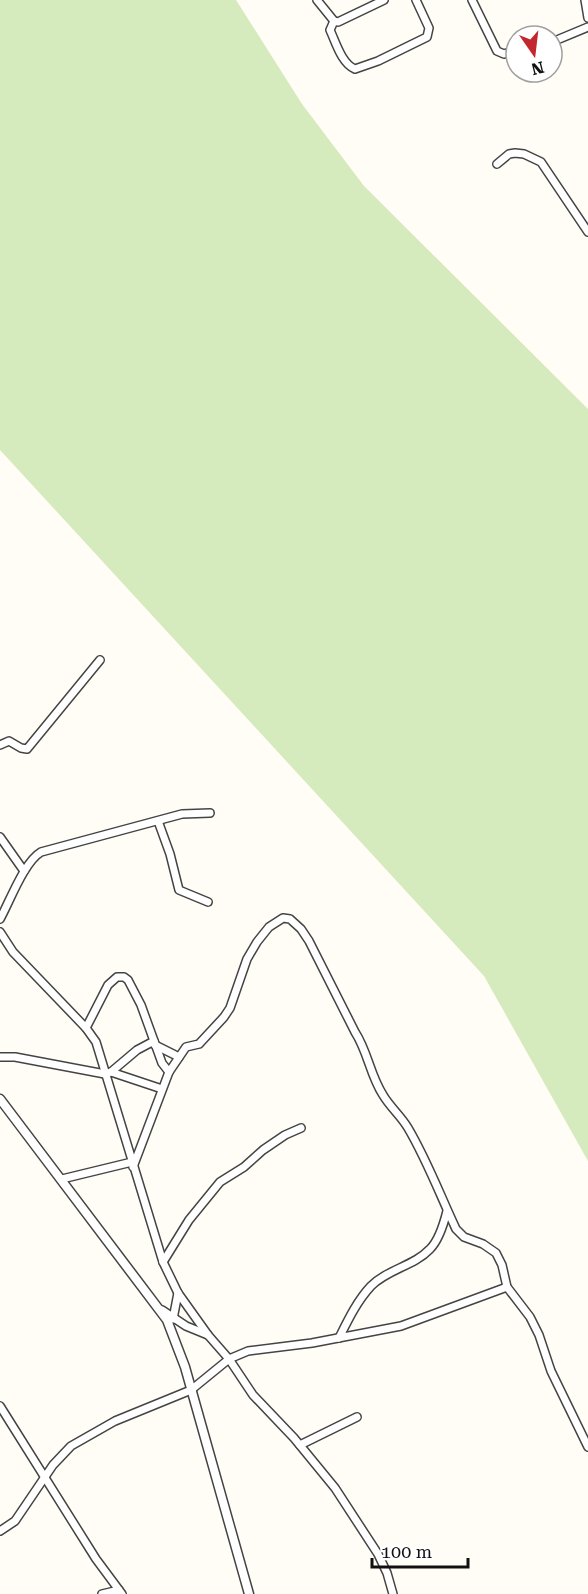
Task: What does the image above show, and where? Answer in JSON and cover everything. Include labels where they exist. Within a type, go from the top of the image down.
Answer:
[{"type":"street","points":[[317,0],[334,21],[340,22],[384,0]]},
{"type":"street","points":[[334,21],[330,30],[348,64],[355,69],[378,61],[427,37],[429,28],[416,0]]},
{"type":"street","points":[[472,0],[497,51],[504,54]]},
{"type":"street","points":[[585,0],[588,18]]},
{"type":"street","points":[[564,37],[588,27]]},
{"type":"street","points":[[497,164],[509,154],[515,153],[524,154],[541,162],[588,232]]},
{"type":"street","points":[[0,745],[9,741],[27,749],[100,660]]},
{"type":"street","points":[[0,919],[24,871],[34,856],[41,852],[182,814],[210,813]]},
{"type":"street","points":[[158,820],[171,854],[179,890],[208,902]]},
{"type":"street","points":[[0,837],[24,871]]},
{"type":"street","points":[[133,1165],[169,1072],[189,1045],[202,1042],[224,1017],[230,1008],[247,959],[257,942],[275,922],[283,918],[290,919],[309,941],[362,1043],[382,1095],[407,1126],[425,1159],[456,1229],[464,1237],[483,1244],[496,1253],[502,1265],[507,1287],[530,1317],[539,1335],[551,1371],[588,1447]]},
{"type":"street","points":[[0,932],[13,952],[64,1008],[86,1028],[96,1042],[108,1073],[163,1262],[178,1293],[208,1335],[229,1359],[253,1395],[300,1445],[335,1488],[378,1554],[393,1594]]},
{"type":"street","points":[[86,1028],[108,985],[117,977],[124,977],[128,980],[141,1005],[162,1063],[169,1072]]},
{"type":"street","points":[[154,1043],[179,1057]]},
{"type":"street","points":[[108,1073],[137,1050],[154,1043]]},
{"type":"street","points":[[0,1057],[108,1073],[162,1089]]},
{"type":"street","points":[[0,1099],[167,1320],[176,1341],[249,1594]]},
{"type":"street","points":[[163,1262],[189,1220],[220,1182],[244,1167],[285,1135],[301,1128]]},
{"type":"street","points":[[62,1179],[133,1165]]},
{"type":"street","points":[[339,1338],[353,1309],[371,1286],[432,1248],[447,1210]]},
{"type":"street","points":[[0,1531],[15,1521],[44,1477],[71,1446],[84,1437],[141,1409],[190,1390],[229,1359],[248,1351],[339,1338],[401,1326],[507,1287]]},
{"type":"street","points":[[173,1319],[178,1293]]},
{"type":"street","points":[[157,1306],[173,1319],[208,1335]]},
{"type":"street","points":[[0,1406],[96,1559],[121,1592]]},
{"type":"street","points":[[300,1445],[357,1417]]},
{"type":"street","points":[[102,1594],[121,1592]]},
{"type":"green space","points":[[0,0],[236,0],[302,104],[364,186],[588,409],[588,1161],[484,976],[0,450]]}]
